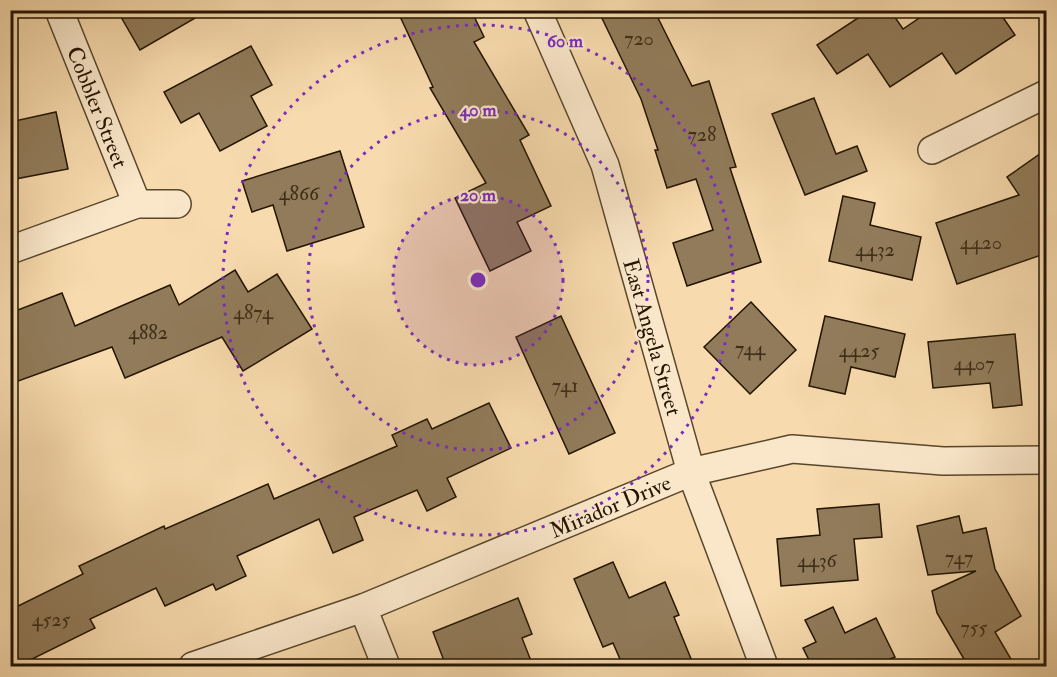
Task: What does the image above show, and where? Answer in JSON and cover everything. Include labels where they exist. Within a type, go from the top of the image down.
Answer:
[{"type":"street","name":"Cobbler Street","points":[[59,10],[137,204]]},
{"type":"street","name":"East Angela Street","points":[[537,10],[605,165],[691,472],[764,666]]},
{"type":"street","points":[[932,150],[1047,94]]},
{"type":"street","points":[[10,250],[137,204],[177,204]]},
{"type":"street","name":"Mirador Drive","points":[[193,666],[363,608],[691,472],[792,449],[943,461],[1047,460]]},
{"type":"street","points":[[363,608],[386,666]]},
{"type":"building","points":[[117,10],[209,10],[140,50]]},
{"type":"building","points":[[397,10],[471,10],[484,37],[474,42],[529,135],[520,140],[551,206],[517,222],[531,251],[490,271],[455,198],[486,183],[430,88],[433,87]]},
{"type":"building","points":[[598,10],[654,10],[692,86],[709,81],[736,167],[730,168],[761,262],[687,286],[673,243],[713,230],[696,179],[667,188],[655,150],[658,150],[641,99]]},
{"type":"building","points":[[870,10],[890,10],[903,29],[931,10],[998,10],[1015,35],[956,74],[942,53],[890,87],[868,54],[837,74],[817,45]]},
{"type":"building","points":[[251,46],[272,85],[251,96],[267,126],[220,151],[199,113],[181,123],[164,92]]},
{"type":"building","points":[[814,98],[836,154],[857,146],[867,171],[805,195],[772,114]]},
{"type":"building","points":[[56,112],[68,169],[10,180],[10,122]]},
{"type":"building","points":[[1047,149],[1047,253],[957,284],[936,223],[1019,195],[1007,177]]},
{"type":"building","points":[[340,151],[364,227],[287,251],[273,205],[252,212],[242,181]]},
{"type":"building","points":[[843,196],[875,203],[870,225],[921,237],[912,280],[829,261]]},
{"type":"building","points":[[235,270],[248,292],[277,274],[312,329],[243,371],[222,337],[125,378],[112,347],[10,384],[10,313],[62,293],[75,326],[170,285],[179,305]]},
{"type":"building","points":[[751,302],[796,350],[750,394],[704,347]]},
{"type":"building","points":[[561,316],[615,433],[569,454],[516,337]]},
{"type":"building","points":[[825,316],[905,334],[895,377],[851,367],[845,394],[809,386]]},
{"type":"building","points":[[1015,334],[1022,405],[993,408],[990,383],[933,388],[928,342]]},
{"type":"building","points":[[489,403],[511,448],[447,478],[456,497],[427,511],[417,490],[354,517],[363,540],[333,553],[319,519],[237,556],[246,576],[216,590],[213,584],[165,606],[156,588],[90,619],[95,628],[18,666],[10,666],[10,610],[83,574],[79,566],[164,526],[165,529],[268,484],[274,499],[397,446],[392,435],[427,419],[432,429]]},
{"type":"building","points":[[879,504],[882,537],[854,539],[858,580],[781,586],[777,539],[820,535],[817,509]]},
{"type":"building","points":[[959,516],[963,533],[986,528],[995,569],[1021,616],[995,632],[1015,666],[968,666],[937,613],[932,591],[976,571],[928,575],[917,526]]},
{"type":"building","points":[[613,562],[629,598],[665,582],[679,615],[674,617],[694,666],[623,666],[613,643],[603,647],[574,579]]},
{"type":"building","points":[[518,598],[532,634],[522,638],[533,666],[446,666],[433,632]]},
{"type":"building","points":[[833,607],[845,633],[876,618],[895,657],[874,666],[812,666],[803,648],[816,642],[805,620]]}]
